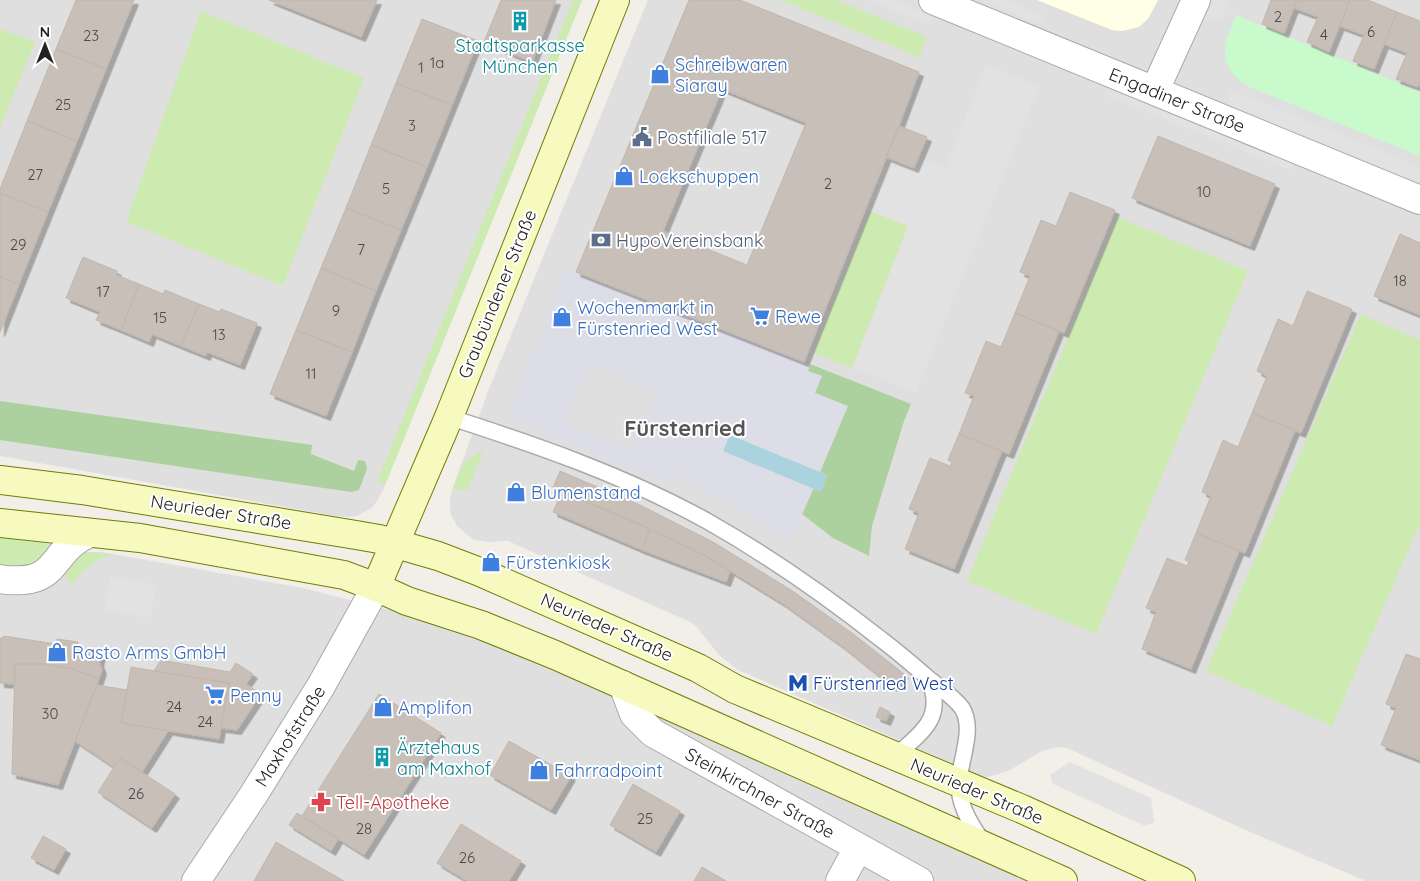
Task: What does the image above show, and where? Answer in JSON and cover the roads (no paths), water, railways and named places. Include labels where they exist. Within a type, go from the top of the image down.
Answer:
[{"type":"main road","name":"Graubündener Straße","points":[[376,587],[448,417],[615,0]]},
{"type":"main road","name":"Neurieder Straße","points":[[0,480],[82,490],[265,519],[356,535],[438,556],[480,572],[698,668],[735,689],[1031,813],[1181,881]]},
{"type":"main road","points":[[0,523],[140,538],[321,570],[355,578],[408,601],[512,637],[1063,881]]},
{"type":"street","name":"Engadiner Straße","points":[[933,0],[1420,200]]},
{"type":"street","points":[[1155,90],[1196,0]]},
{"type":"street","points":[[0,579],[20,581],[40,577],[71,546],[90,533]]},
{"type":"street","name":"Maxhofstraße","points":[[196,881],[254,794],[316,695],[376,587]]},
{"type":"street","name":"Steinkirchner Straße","points":[[623,685],[634,714],[653,733],[919,881]]},
{"type":"street","points":[[840,881],[858,848]]},
{"type":"lane","points":[[448,417],[572,460],[647,491],[706,521],[792,573],[848,613],[908,660],[955,699],[963,711],[967,721],[959,783],[962,804],[973,828],[986,846]]},
{"type":"lane","points":[[896,756],[927,725],[933,715],[935,695],[928,678]]},
{"type":"water","points":[[730,435],[827,475],[821,492],[723,451]]},
{"type":"place","name":"Stadtsparkasse München","points":[[520,21]]},
{"type":"place","name":"Schreibwaren Siaray","points":[[660,74]]},
{"type":"place","name":"Postfiliale 517","points":[[642,137]]},
{"type":"place","name":"Lockschuppen","points":[[624,176]]},
{"type":"place","name":"HypoVereinsbank","points":[[601,240]]},
{"type":"place","name":"Rewe","points":[[760,316]]},
{"type":"place","name":"Wochenmarkt in Fürstenried West","points":[[562,317]]},
{"type":"place","name":"Blumenstand","points":[[516,492]]},
{"type":"place","name":"Fürstenkiosk","points":[[491,562]]},
{"type":"place","name":"Rasto Arms GmbH","points":[[57,652]]},
{"type":"place","name":"Fürstenried West","points":[[798,683]]},
{"type":"place","name":"Penny","points":[[215,695]]},
{"type":"place","name":"Amplifon","points":[[383,707]]},
{"type":"place","name":"Ärztehaus am Maxhof","points":[[382,757]]},
{"type":"place","name":"Fahrradpoint","points":[[539,770]]},
{"type":"place","name":"Tell-Apotheke","points":[[321,802]]},
{"type":"district","name":"Fürstenried","points":[[685,428]]}]
